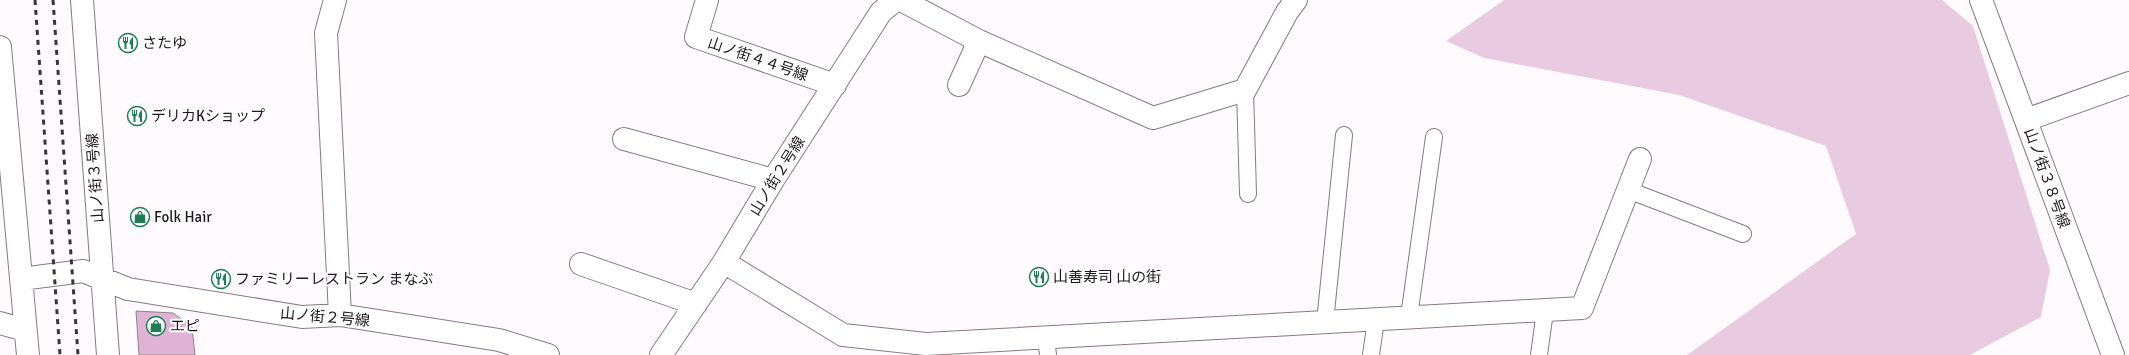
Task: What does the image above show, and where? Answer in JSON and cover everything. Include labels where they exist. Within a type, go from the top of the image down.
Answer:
[{"type":"street","name":"山ノ街３号線","points":[[82,0],[108,355]]},
{"type":"street","points":[[335,0],[326,33],[340,315]]},
{"type":"street","name":"山ノ街４４号線","points":[[707,0],[696,37],[835,85]]},
{"type":"street","name":"山ノ街２号線","points":[[661,355],[724,262],[773,180],[881,12],[896,0]]},
{"type":"street","points":[[901,0],[979,41],[1153,118],[1245,90],[1287,12],[1296,0]]},
{"type":"street","name":"山ノ街３８号線","points":[[1981,0],[2113,355]]},
{"type":"street","points":[[959,85],[979,41]]},
{"type":"street","points":[[0,47],[28,355]]},
{"type":"street","points":[[2026,120],[2129,83]]},
{"type":"street","points":[[624,139],[773,180]]},
{"type":"street","points":[[724,262],[843,335],[926,344],[1047,346],[1326,322],[1582,308],[1640,159]]},
{"type":"street","points":[[581,264],[696,304]]},
{"type":"street","name":"山ノ街２号線","points":[[21,279],[83,271],[102,280],[128,288],[302,317],[340,315],[499,348],[548,355]]},
{"type":"street","points":[[0,322],[25,330]]},
{"type":"lane","points":[[1245,90],[1248,194]]},
{"type":"lane","points":[[1326,322],[1344,134]]},
{"type":"lane","points":[[1409,317],[1434,137]]},
{"type":"lane","points":[[1628,190],[1743,234]]},
{"type":"lane","points":[[1539,355],[1545,311]]},
{"type":"lane","points":[[1371,355],[1376,320]]},
{"type":"shaded area","points":[[1504,0],[1942,0],[1973,26],[2050,270],[2041,317],[1970,355],[1687,355],[1856,234],[1826,146],[1679,95],[1484,58],[1446,41]]},
{"type":"building","points":[[136,311],[173,313],[192,327],[195,355],[139,355]]},
{"type":"railway","points":[[35,0],[60,355]]},
{"type":"railway","points":[[53,0],[78,355]]},
{"type":"place","name":"さたゆ","points":[[128,43]]},
{"type":"place","name":"デリカKショップ","points":[[137,116]]},
{"type":"place","name":"Folk Hair","points":[[140,217]]},
{"type":"place","name":"山善寿司 山の街","points":[[1039,277]]},
{"type":"place","name":"ファミリーレストラン まなぶ","points":[[221,279]]},
{"type":"place","name":"エピ","points":[[156,326]]}]
